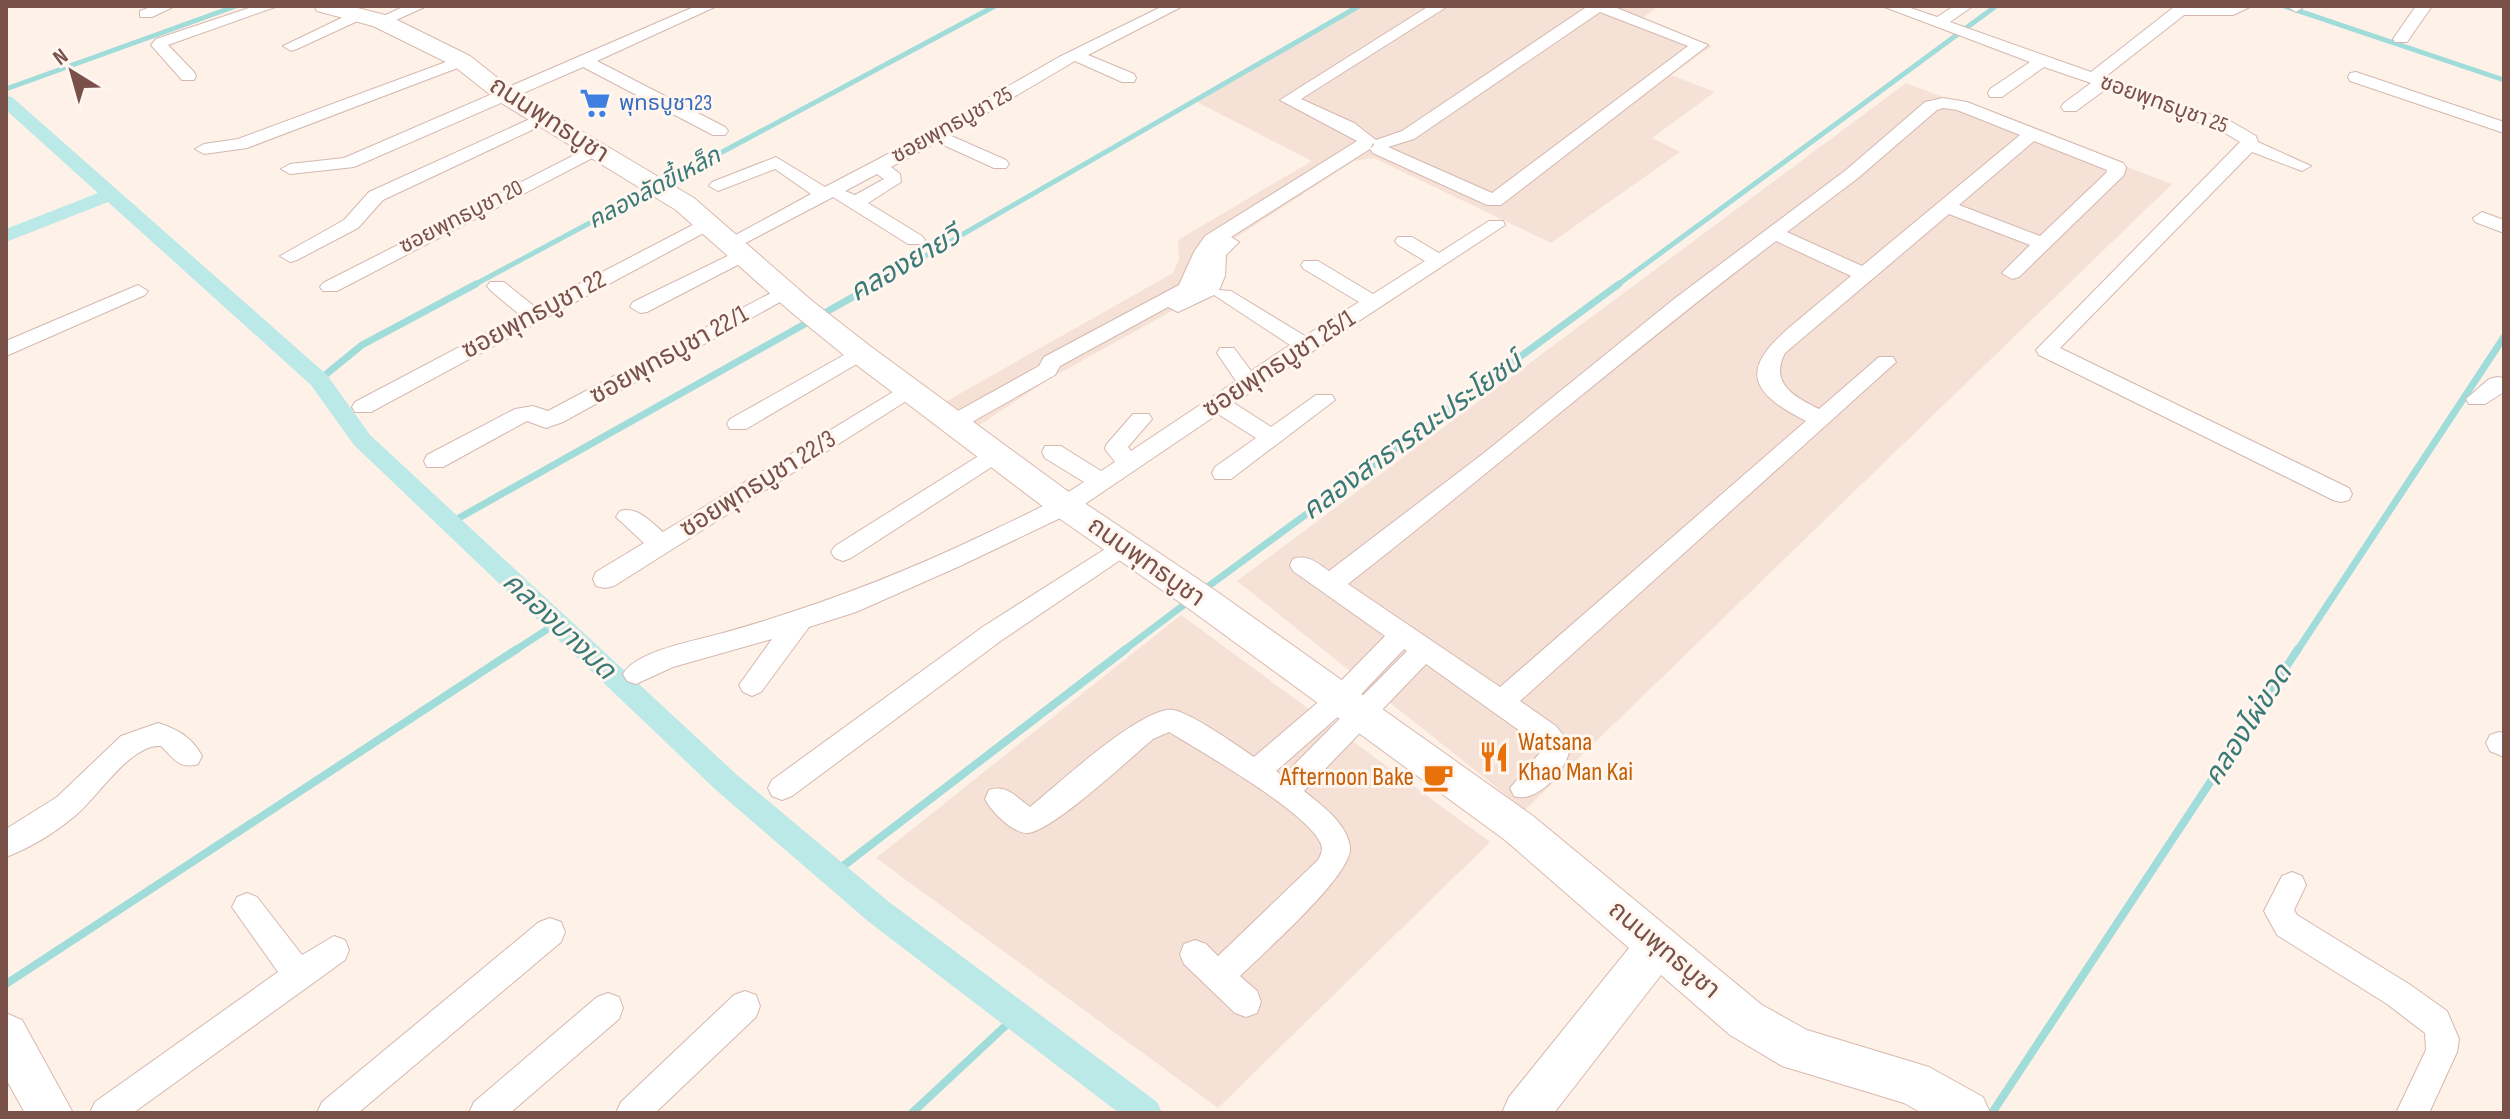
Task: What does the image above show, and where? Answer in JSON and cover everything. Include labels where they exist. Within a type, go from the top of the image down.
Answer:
[{"type":"main road","name":"ถนนพุทธบูชา","points":[[325,6],[370,18],[462,61],[506,96],[685,204],[784,292],[860,353],[911,388],[1065,506],[1519,828],[1746,1020],[1773,1037],[1824,1060],[1913,1083],[1967,1113]]},
{"type":"main road","points":[[1525,1113],[1657,946]]},
{"type":"main road","points":[[6,1035],[50,1113]]},
{"type":"street","points":[[146,14],[167,6]]},
{"type":"street","points":[[188,76],[159,45],[162,42],[270,6]]},
{"type":"street","points":[[291,46],[370,18],[419,6]]},
{"type":"street","points":[[290,169],[348,163],[709,6]]},
{"type":"street","name":"ซอยพุทธบูชา 25","points":[[640,307],[735,250],[840,197],[878,166],[1075,55],[1175,6]]},
{"type":"street","points":[[955,422],[1048,370],[1060,370],[1208,291],[1217,277],[1216,253],[1224,245],[1373,145],[1408,135],[1598,6],[1700,45],[1494,201],[1373,145],[1348,127],[1288,100],[1440,6]]},
{"type":"street","name":"ซอยพุทธบูชา 25","points":[[1890,6],[2226,126],[2250,140],[2046,350],[2341,494]]},
{"type":"street","points":[[1940,22],[1965,6]]},
{"type":"street","points":[[2070,107],[2180,8],[2233,10],[2244,6]]},
{"type":"street","points":[[2401,39],[2424,6]]},
{"type":"street","points":[[1075,55],[1128,78]]},
{"type":"street","points":[[1996,93],[2043,60]]},
{"type":"street","points":[[204,149],[241,144],[462,61]]},
{"type":"street","points":[[585,61],[719,131]]},
{"type":"street","points":[[2356,77],[2504,128]]},
{"type":"street","points":[[1329,585],[1492,459],[1681,303],[1852,174],[1931,106],[1943,103],[1961,106],[2117,167],[2118,171],[2012,273]]},
{"type":"street","points":[[290,256],[359,219],[368,201],[376,196],[491,149],[543,118]]},
{"type":"street","points":[[1822,420],[1777,392],[1770,382],[1767,368],[1776,349],[2032,134]]},
{"type":"street","points":[[936,135],[1000,164]]},
{"type":"street","points":[[2248,144],[2302,166]]},
{"type":"street","name":"ซอยพุทธบูชา 20","points":[[330,287],[594,150]]},
{"type":"street","points":[[718,186],[776,162],[915,240]]},
{"type":"street","points":[[840,197],[892,182],[894,178],[878,166]]},
{"type":"street","points":[[1948,207],[2044,244]]},
{"type":"street","points":[[2482,218],[2504,227]]},
{"type":"street","name":"ซอยพุทธบูชา 22","points":[[363,407],[706,224]]},
{"type":"street","name":"ซอยพุทธบูชา 25/1","points":[[636,674],[666,659],[847,605],[952,560],[1065,506],[1305,345],[1496,225]]},
{"type":"street","points":[[1774,233],[1865,275]]},
{"type":"street","points":[[1405,241],[1439,261]]},
{"type":"street","points":[[1311,265],[1374,303]]},
{"type":"street","points":[[497,286],[533,315]]},
{"type":"street","points":[[6,349],[138,291]]},
{"type":"street","name":"ซอยพุทธบูชา 22/1","points":[[435,461],[523,414],[533,413],[546,420],[555,417],[784,292]]},
{"type":"street","points":[[1224,295],[1305,345]]},
{"type":"street","points":[[738,424],[860,353]]},
{"type":"street","points":[[1227,353],[1238,372],[1250,382]]},
{"type":"street","points":[[1500,703],[1886,362]]},
{"type":"street","points":[[2477,399],[2497,384],[2504,385]]},
{"type":"street","name":"ซอยพุทธบูชา 22/3","points":[[605,579],[911,388]]},
{"type":"street","points":[[1223,473],[1324,400]]},
{"type":"street","points":[[1218,403],[1271,438]]},
{"type":"street","points":[[1129,463],[1116,449],[1117,445],[1141,419]]},
{"type":"street","points":[[1053,452],[1101,482]]},
{"type":"street","points":[[843,552],[996,453]]},
{"type":"street","points":[[628,517],[662,544]]},
{"type":"street","points":[[782,788],[993,633],[1124,546]]},
{"type":"street","points":[[1302,565],[1547,734],[1557,744],[1557,754],[1524,788]]},
{"type":"street","points":[[752,685],[801,620]]},
{"type":"street","points":[[1285,792],[1349,708],[1412,643]]},
{"type":"street","points":[[1257,771],[1349,708]]},
{"type":"street","points":[[999,799],[1026,821],[1038,817],[1160,722],[1173,721],[1257,771],[1285,792],[1331,834],[1336,843],[1335,858],[1328,869],[1220,975]]},
{"type":"street","points":[[6,844],[73,801],[115,754],[139,740],[154,735],[168,737],[188,756]]},
{"type":"street","points":[[2292,885],[2279,911],[2287,925],[2432,1017],[2440,1029],[2441,1052],[2412,1113]]},
{"type":"street","points":[[247,907],[298,975]]},
{"type":"street","points":[[333,1113],[550,932]]},
{"type":"street","points":[[106,1113],[334,950]]},
{"type":"street","points":[[1195,954],[1246,1002]]},
{"type":"street","points":[[632,1113],[745,1006]]},
{"type":"street","points":[[485,1113],[608,1008]]},
{"type":"shaded area","points":[[1360,6],[1659,6],[1640,20],[1712,46],[1671,75],[1715,92],[1652,138],[1680,152],[1551,243],[1374,158],[1354,161],[1224,245],[1224,279],[1206,292],[1049,379],[978,426],[945,402],[1173,273],[1179,259],[1178,240],[1312,161],[1195,101]]},
{"type":"shaded area","points":[[1906,83],[2172,184],[1525,810],[1237,581]]},
{"type":"shaded area","points":[[1181,615],[1490,842],[1218,1108],[876,858]]},
{"type":"waterway","points":[[6,89],[236,6]]},
{"type":"waterway","name":"คลองลัดขี้เหล็ก","points":[[472,286],[995,6]]},
{"type":"waterway","name":"คลองยายวี","points":[[873,286],[1359,6]]},
{"type":"waterway","name":"คลองสาธารณะประโยชน์","points":[[1616,286],[1996,6]]},
{"type":"waterway","points":[[2284,6],[2504,80]]},
{"type":"waterway","name":"คลองบางมด","points":[[6,101],[319,380],[362,440],[726,782],[879,912],[1146,1113]]},
{"type":"waterway","points":[[6,236],[110,195]]},
{"type":"waterway","name":"คลองลัดขี้เหล็ก","points":[[319,380],[362,345],[476,284]]},
{"type":"waterway","name":"คลองยายวี","points":[[450,523],[876,284]]},
{"type":"waterway","name":"คลองสาธารณะประโยชน์","points":[[1202,591],[1619,284]]},
{"type":"waterway","name":"คลองไผ่ขวด","points":[[2297,651],[2504,337]]},
{"type":"waterway","name":"คลองสาธารณะประโยชน์","points":[[1123,651],[1189,601]]},
{"type":"waterway","points":[[514,651],[557,623]]},
{"type":"waterway","points":[[6,984],[517,649]]},
{"type":"waterway","name":"คลองสาธารณะประโยชน์","points":[[834,873],[1126,649]]},
{"type":"waterway","name":"คลองไผ่ขวด","points":[[1992,1113],[2298,649]]},
{"type":"waterway","points":[[912,1113],[1016,1016]]},
{"type":"place","name":"พุทธบูชา23","points":[[595,103]]},
{"type":"place","name":"Watsana Khao Man Kai","points":[[1494,757]]},
{"type":"place","name":"Afternoon Bake","points":[[1438,777]]}]
